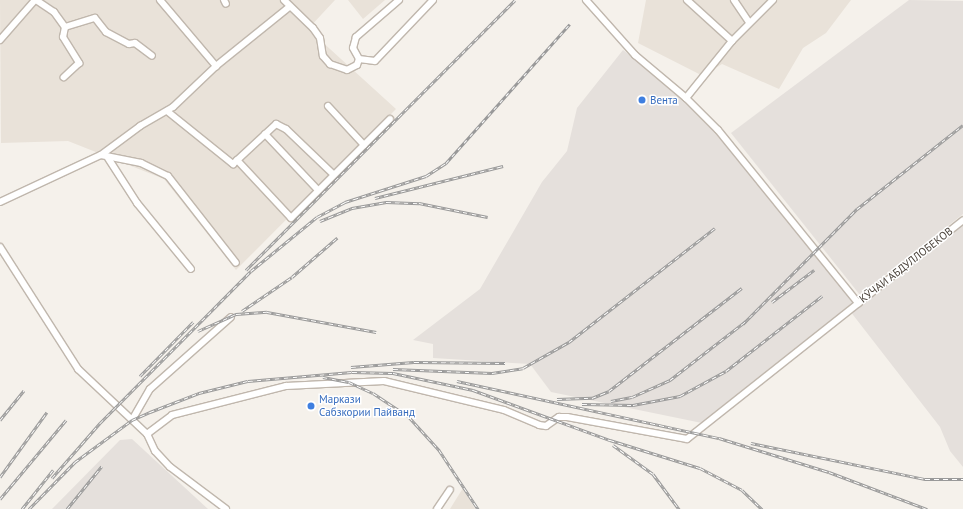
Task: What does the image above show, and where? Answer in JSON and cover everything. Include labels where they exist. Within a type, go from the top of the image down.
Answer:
[{"type":"street","points":[[0,40],[35,0],[54,12],[65,27],[63,37],[79,63],[64,77]]},
{"type":"street","points":[[160,0],[216,66]]},
{"type":"street","points":[[284,0],[289,7],[317,33],[323,56],[330,64],[347,70],[357,65],[359,59],[353,48],[356,37],[399,0]]},
{"type":"street","points":[[359,59],[375,61],[433,0]]},
{"type":"street","points":[[586,0],[635,55],[686,98],[718,130],[858,302]]},
{"type":"street","points":[[687,0],[732,41]]},
{"type":"street","points":[[734,0],[749,22]]},
{"type":"street","points":[[686,98],[732,41],[749,22],[773,0]]},
{"type":"street","points":[[0,202],[101,155],[140,126],[167,111],[216,66],[289,7]]},
{"type":"street","points":[[65,27],[95,18],[106,32],[128,44],[136,43],[152,56]]},
{"type":"street","points":[[328,106],[364,145]]},
{"type":"street","points":[[167,111],[233,164],[276,124],[286,129],[334,175]]},
{"type":"street","points":[[237,160],[292,218],[390,118]]},
{"type":"street","points":[[265,134],[318,190]]},
{"type":"street","points":[[101,155],[108,158],[141,164],[168,176],[236,263]]},
{"type":"street","points":[[108,158],[138,203],[191,269]]},
{"type":"street","name":"КӮЧАИ АБДУЛЛОБЕКОВ","points":[[148,434],[172,415],[286,386],[384,381],[504,410],[546,426],[559,417],[566,417],[687,439],[963,220]]},
{"type":"street","points":[[0,248],[78,369],[148,434],[170,467],[226,509]]},
{"type":"street","points":[[132,420],[150,389],[230,317]]},
{"type":"street","points":[[437,509],[450,490]]},
{"type":"shaded area","points":[[0,0],[335,0],[308,29],[396,109],[236,270],[164,179],[68,141],[1,143]]},
{"type":"shaded area","points":[[348,0],[385,0],[363,19]]},
{"type":"shaded area","points":[[646,0],[851,0],[826,33],[803,48],[779,89],[722,64],[703,76],[638,43]]},
{"type":"shaded area","points":[[909,0],[963,1],[963,214],[860,295],[731,133]]},
{"type":"shaded area","points":[[623,50],[696,108],[854,303],[702,423],[551,392],[530,364],[433,358],[433,344],[413,340],[480,289],[542,182],[567,151],[577,108]]},
{"type":"shaded area","points":[[963,224],[963,467],[950,451],[940,427],[850,311]]},
{"type":"shaded area","points":[[132,439],[208,509],[52,509],[120,440]]},
{"type":"shaded area","points":[[463,488],[475,509],[450,509]]},
{"type":"railway","points":[[246,270],[515,0]]},
{"type":"railway","points":[[52,478],[100,423],[251,271],[317,217],[345,202],[426,176],[446,163],[570,24]]},
{"type":"railway","points":[[743,324],[857,209],[963,125]]},
{"type":"railway","points":[[375,198],[503,166]]},
{"type":"railway","points":[[320,221],[352,208],[386,202],[419,203],[488,217]]},
{"type":"railway","points":[[393,369],[492,373],[523,368],[569,342],[715,228]]},
{"type":"railway","points":[[242,311],[292,277],[337,238]]},
{"type":"railway","points":[[772,302],[814,270]]},
{"type":"railway","points":[[557,399],[592,398],[609,391],[742,288]]},
{"type":"railway","points":[[582,404],[633,405],[680,396],[726,371],[822,296]]},
{"type":"railway","points":[[198,331],[236,314],[267,312],[376,332]]},
{"type":"railway","points":[[611,401],[632,397],[670,380],[746,321]]},
{"type":"railway","points":[[140,376],[193,322]]},
{"type":"railway","points":[[351,367],[414,362],[505,363]]},
{"type":"railway","points":[[29,509],[75,462],[132,420],[150,412],[199,393],[248,381],[352,372],[393,373],[473,390],[610,440],[700,468],[742,490],[762,509]]},
{"type":"railway","points":[[323,377],[349,382],[373,393],[409,417],[439,450],[478,509]]},
{"type":"railway","points":[[457,381],[719,438],[829,472],[927,509]]},
{"type":"railway","points":[[0,420],[24,390]]},
{"type":"railway","points":[[0,477],[47,412]]},
{"type":"railway","points":[[0,499],[66,420]]},
{"type":"railway","points":[[751,443],[925,479],[963,479]]},
{"type":"railway","points":[[613,445],[653,474],[679,509]]},
{"type":"railway","points":[[67,509],[102,466]]},
{"type":"railway","points":[[22,509],[53,470]]},
{"type":"place","name":"Вента","points":[[642,100]]},
{"type":"place","name":"Маркази Сабзкории Пайванд","points":[[311,406]]}]
